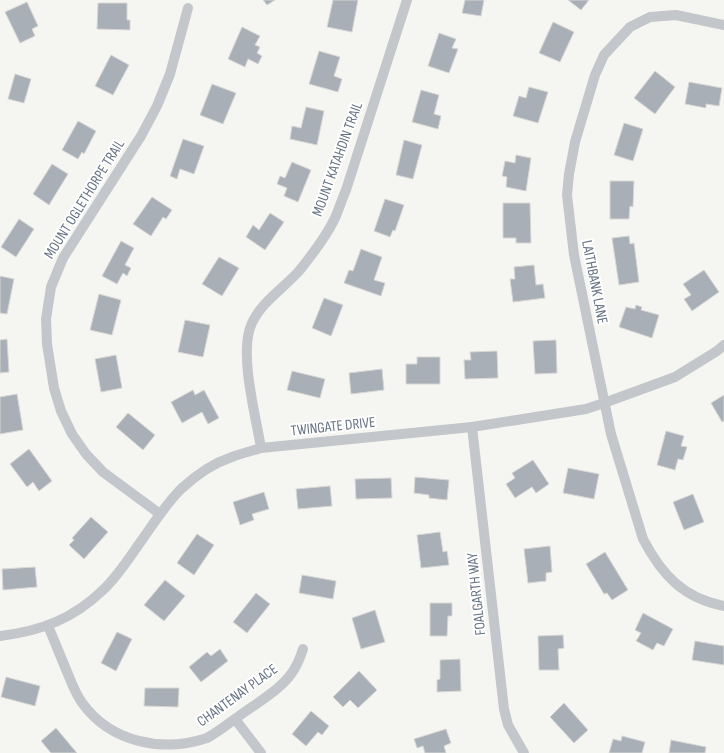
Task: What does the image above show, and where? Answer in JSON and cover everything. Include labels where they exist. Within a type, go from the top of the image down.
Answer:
[{"type":"street","name":"MOUNT KATAHDIN TRAIL","points":[[261,448],[247,370],[247,344],[249,329],[260,310],[298,272],[313,254],[334,219],[346,190],[407,0]]},
{"type":"street","name":"MOUNT OGLETHORPE TRAIL","points":[[160,514],[103,472],[86,454],[72,434],[61,411],[54,388],[47,344],[46,319],[51,286],[63,258],[141,136],[157,106],[170,74],[188,8]]},
{"type":"street","name":"LAITHBANK LANE","points":[[724,25],[676,15],[650,17],[630,27],[618,39],[604,55],[595,75],[575,142],[567,195],[574,255],[604,403],[611,434],[643,539],[663,571],[678,585],[696,598],[724,606]]},
{"type":"street","name":"TWINGATE DRIVE","points":[[0,636],[23,633],[48,626],[77,611],[103,590],[118,573],[160,514],[181,489],[205,471],[231,457],[261,448],[472,427],[586,408],[675,377],[724,345]]},
{"type":"street","name":"FOALGARTH WAY","points":[[472,427],[504,709],[508,725],[524,753]]},
{"type":"street","name":"CHANTENAY PLACE","points":[[48,626],[74,688],[82,703],[100,724],[119,737],[132,742],[161,748],[178,747],[207,738],[235,719],[284,682],[296,667],[303,649]]},
{"type":"street","points":[[235,719],[261,753]]},
{"type":"building","points":[[263,0],[275,0],[267,5]]},
{"type":"building","points":[[333,0],[358,0],[352,32],[327,27]]},
{"type":"building","points":[[465,0],[484,0],[481,16],[462,13]]},
{"type":"building","points":[[568,0],[589,0],[581,10]]},
{"type":"building","points":[[27,2],[38,26],[32,29],[35,36],[20,43],[5,12]]},
{"type":"building","points":[[98,3],[127,3],[127,20],[130,20],[130,30],[97,29]]},
{"type":"building","points":[[553,22],[574,32],[560,62],[539,53]]},
{"type":"building","points":[[242,27],[260,36],[255,45],[260,47],[257,53],[262,56],[258,64],[248,59],[245,67],[228,59]]},
{"type":"building","points":[[439,33],[456,39],[452,48],[458,49],[449,73],[428,66]]},
{"type":"building","points":[[319,51],[340,57],[334,76],[342,79],[338,92],[309,84]]},
{"type":"building","points":[[111,55],[129,65],[113,95],[95,86]]},
{"type":"building","points":[[655,71],[675,87],[655,114],[634,98]]},
{"type":"building","points":[[15,74],[31,79],[24,103],[8,99]]},
{"type":"building","points":[[689,82],[722,88],[719,106],[706,104],[706,108],[685,104]]},
{"type":"building","points":[[212,84],[236,93],[223,124],[200,115]]},
{"type":"building","points":[[529,87],[548,92],[538,123],[513,116],[519,96],[526,98]]},
{"type":"building","points":[[421,90],[439,95],[434,114],[441,116],[438,129],[412,122]]},
{"type":"building","points":[[306,107],[324,111],[317,145],[290,139],[292,126],[301,128]]},
{"type":"building","points":[[78,121],[96,131],[84,154],[82,152],[78,159],[62,150]]},
{"type":"building","points":[[624,123],[643,129],[633,161],[614,155]]},
{"type":"building","points":[[183,139],[204,146],[194,174],[180,169],[177,179],[170,176]]},
{"type":"building","points":[[404,140],[422,145],[413,179],[396,175]]},
{"type":"building","points":[[516,155],[531,158],[526,191],[506,187],[507,177],[502,176],[505,161],[515,163]]},
{"type":"building","points":[[292,162],[311,170],[298,202],[284,196],[287,188],[277,184],[280,176],[285,178]]},
{"type":"building","points":[[52,164],[68,174],[49,205],[33,194]]},
{"type":"building","points":[[610,181],[634,181],[633,207],[630,206],[629,219],[610,219]]},
{"type":"building","points":[[152,197],[172,210],[166,219],[163,217],[151,236],[133,224]]},
{"type":"building","points":[[385,199],[404,205],[395,231],[393,230],[390,237],[374,231]]},
{"type":"building","points":[[503,203],[530,203],[531,243],[516,243],[516,238],[503,238]]},
{"type":"building","points":[[270,213],[284,222],[265,250],[246,237],[253,225],[259,230]]},
{"type":"building","points":[[19,219],[34,229],[16,257],[1,247]]},
{"type":"building","points":[[629,236],[630,244],[634,243],[639,282],[619,285],[612,238]]},
{"type":"building","points":[[121,241],[134,248],[125,265],[131,268],[127,276],[123,273],[117,284],[102,276]]},
{"type":"building","points":[[361,249],[382,257],[374,280],[385,283],[381,296],[344,283],[349,270],[353,271]]},
{"type":"building","points":[[219,257],[239,268],[222,296],[202,284]]},
{"type":"building","points":[[534,265],[536,285],[543,284],[545,298],[513,302],[510,279],[515,279],[514,267]]},
{"type":"building","points":[[704,270],[719,292],[692,311],[684,299],[691,295],[683,284]]},
{"type":"building","points":[[0,276],[14,279],[7,314],[0,313]]},
{"type":"building","points":[[99,294],[121,300],[112,335],[90,330]]},
{"type":"building","points":[[324,298],[343,305],[331,336],[312,328]]},
{"type":"building","points":[[636,305],[642,307],[641,310],[659,315],[652,338],[619,327],[626,307],[635,309]]},
{"type":"building","points":[[185,320],[210,325],[203,357],[178,352]]},
{"type":"building","points":[[7,339],[9,372],[0,373],[0,340]]},
{"type":"building","points":[[556,340],[557,373],[535,374],[533,341]]},
{"type":"building","points":[[497,351],[498,378],[465,379],[464,360],[471,360],[470,352]]},
{"type":"building","points":[[116,355],[122,388],[101,392],[95,359]]},
{"type":"building","points":[[417,357],[440,357],[440,384],[406,384],[406,364],[417,364]]},
{"type":"building","points":[[382,369],[384,390],[351,394],[349,373]]},
{"type":"building","points":[[292,371],[325,379],[320,398],[287,390]]},
{"type":"building","points":[[193,390],[195,395],[204,390],[219,418],[208,424],[202,412],[182,423],[171,402]]},
{"type":"building","points":[[17,394],[23,430],[0,434],[0,397]]},
{"type":"building","points":[[724,395],[724,421],[722,422],[711,403]]},
{"type":"building","points":[[128,413],[155,435],[143,450],[116,427]]},
{"type":"building","points":[[666,431],[684,436],[681,446],[687,447],[683,460],[678,459],[675,470],[657,465]]},
{"type":"building","points":[[29,449],[52,481],[39,491],[33,482],[27,487],[10,464]]},
{"type":"building","points":[[533,460],[549,484],[536,493],[532,487],[515,498],[506,484],[515,478],[512,473]]},
{"type":"building","points":[[568,468],[599,474],[594,499],[563,493]]},
{"type":"building","points":[[415,477],[449,480],[447,500],[429,498],[429,495],[414,493]]},
{"type":"building","points":[[391,478],[392,498],[356,499],[355,479]]},
{"type":"building","points":[[330,486],[332,506],[298,509],[296,489]]},
{"type":"building","points":[[264,492],[269,509],[252,514],[254,520],[240,525],[233,502]]},
{"type":"building","points":[[693,494],[704,522],[684,530],[673,502]]},
{"type":"building","points":[[91,517],[108,532],[84,559],[69,545],[74,540],[72,538]]},
{"type":"building","points":[[440,532],[443,552],[447,551],[449,565],[421,568],[417,535]]},
{"type":"building","points":[[197,534],[214,545],[194,575],[177,563]]},
{"type":"building","points":[[550,546],[552,572],[546,573],[546,581],[528,583],[524,549]]},
{"type":"building","points":[[605,552],[628,590],[612,600],[607,593],[604,594],[586,564]]},
{"type":"building","points":[[35,567],[37,587],[3,590],[2,569]]},
{"type":"building","points":[[302,575],[336,581],[333,599],[299,593]]},
{"type":"building","points":[[165,580],[185,596],[164,621],[144,605]]},
{"type":"building","points":[[256,593],[270,604],[247,633],[233,622]]},
{"type":"building","points":[[430,603],[452,603],[452,616],[448,616],[447,636],[430,636]]},
{"type":"building","points":[[375,610],[385,642],[361,649],[352,618]]},
{"type":"building","points":[[643,613],[673,629],[664,646],[657,643],[653,650],[636,641],[641,633],[635,630]]},
{"type":"building","points":[[117,632],[132,639],[116,671],[101,663]]},
{"type":"building","points":[[563,635],[564,648],[558,649],[559,670],[539,670],[538,636]]},
{"type":"building","points":[[695,641],[724,646],[724,665],[692,660]]},
{"type":"building","points":[[220,649],[228,661],[201,682],[189,667],[207,652],[211,656]]},
{"type":"building","points":[[460,659],[461,691],[437,692],[437,680],[440,679],[440,660]]},
{"type":"building","points":[[359,671],[377,690],[358,708],[350,700],[343,707],[333,697]]},
{"type":"building","points":[[6,677],[40,686],[35,706],[1,697]]},
{"type":"building","points":[[145,688],[179,688],[178,707],[144,706]]},
{"type":"building","points":[[564,703],[588,730],[574,743],[550,717]]},
{"type":"building","points":[[311,711],[329,726],[322,735],[318,732],[306,746],[292,734]]},
{"type":"building","points":[[56,728],[77,753],[51,753],[41,741]]},
{"type":"building","points":[[446,729],[451,743],[444,746],[446,753],[425,753],[423,746],[417,748],[414,739]]},
{"type":"building","points":[[622,736],[645,742],[642,753],[609,753],[613,739],[621,741]]},
{"type":"building","points":[[671,740],[706,747],[705,753],[669,753]]}]
